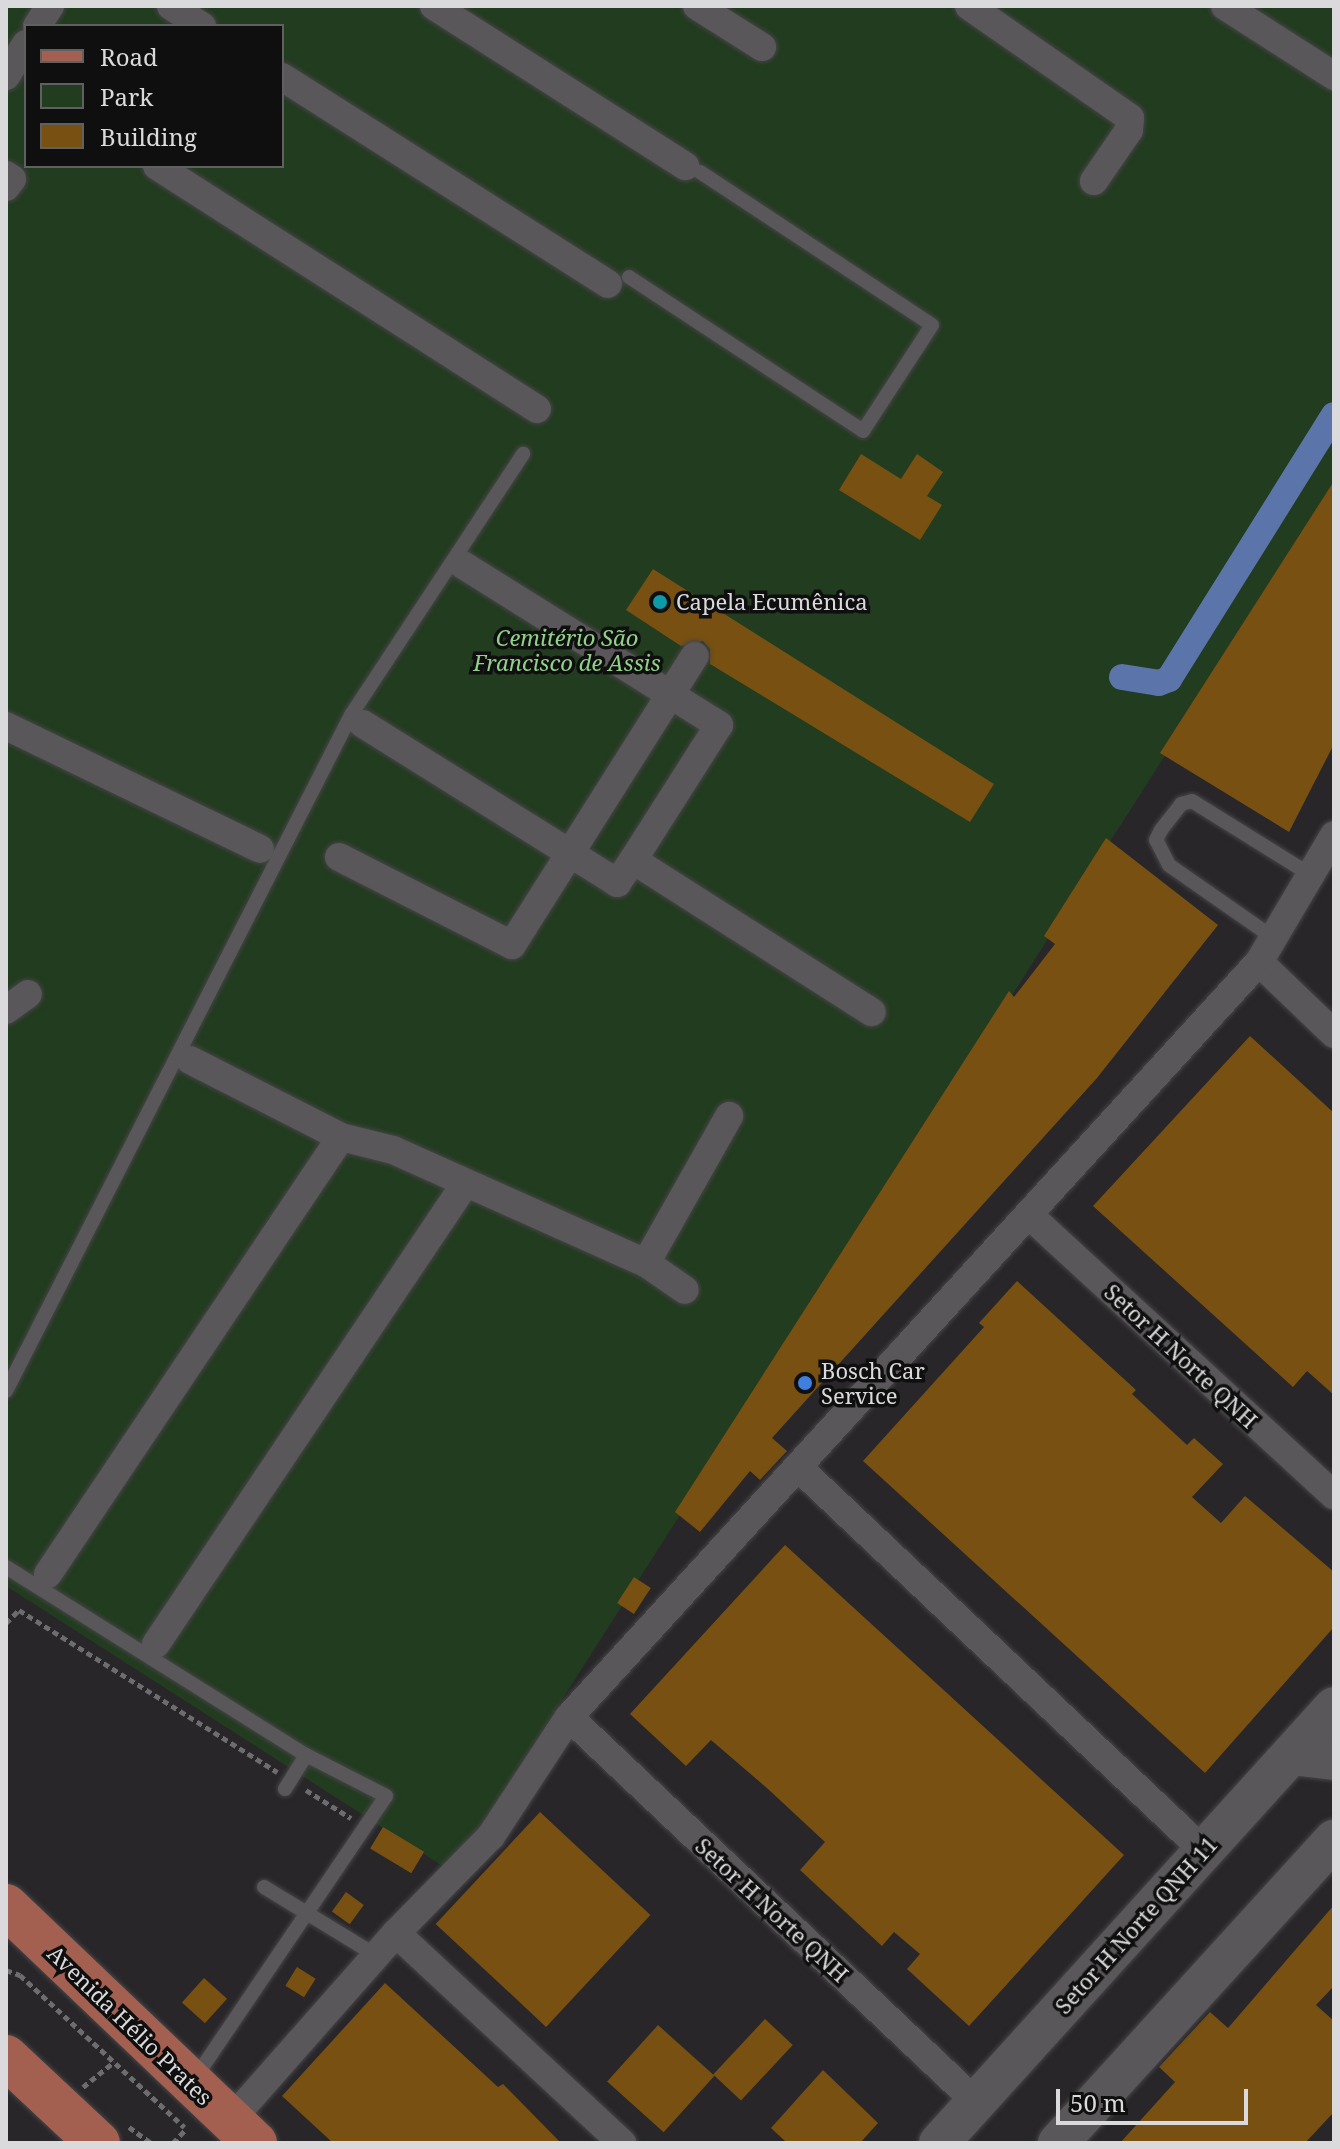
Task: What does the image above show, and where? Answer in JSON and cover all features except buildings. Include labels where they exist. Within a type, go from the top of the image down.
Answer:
[{"type":"main road","name":"Avenida Hélio Prates","points":[[8,1921],[190,2085],[217,2134]]},
{"type":"main road","points":[[8,1921],[12,1952],[217,2134]]},
{"type":"main road","points":[[6,2057],[118,2143]]},
{"type":"street","points":[[38,24],[50,6]]},
{"type":"street","points":[[171,6],[199,24]]},
{"type":"street","points":[[434,6],[692,169]]},
{"type":"street","points":[[697,6],[762,47]]},
{"type":"street","points":[[969,6],[1130,118],[1129,130],[1094,181]]},
{"type":"street","points":[[1225,6],[1334,76]]},
{"type":"street","points":[[14,76],[24,49]]},
{"type":"street","points":[[284,78],[619,280]]},
{"type":"street","points":[[160,168],[537,409]]},
{"type":"street","points":[[6,175],[12,179],[6,187]]},
{"type":"street","points":[[363,724],[617,883],[719,725],[463,565]]},
{"type":"street","points":[[339,857],[512,945],[695,656]]},
{"type":"street","points":[[6,726],[260,849]]},
{"type":"street","points":[[217,2134],[396,1933],[491,1836],[569,1717],[799,1468],[1267,950],[1334,835]]},
{"type":"street","points":[[633,860],[872,1012]]},
{"type":"street","points":[[1267,950],[1334,1034]]},
{"type":"street","points":[[190,1060],[341,1137],[393,1150],[646,1263],[685,1290]]},
{"type":"street","points":[[646,1263],[729,1116]]},
{"type":"street","points":[[48,1574],[341,1137]]},
{"type":"street","points":[[156,1644],[465,1184]]},
{"type":"street","name":"Setor H Norte QNH","points":[[1029,1215],[1334,1495]]},
{"type":"street","points":[[799,1468],[1203,1850]]},
{"type":"street","name":"Setor H Norte QNH 11","points":[[939,2143],[1334,1707]]},
{"type":"street","name":"Setor H Norte QNH","points":[[569,1717],[977,2103]]},
{"type":"street","points":[[1291,1755],[1334,1760]]},
{"type":"street","points":[[1058,2143],[1334,1840]]},
{"type":"street","points":[[396,1933],[622,2143]]},
{"type":"lane","points":[[619,280],[863,431],[932,325],[692,169]]},
{"type":"lane","points":[[6,1391],[351,715],[523,454]]},
{"type":"lane","points":[[1267,950],[1169,865],[1156,840],[1161,830],[1181,804],[1192,801],[1311,875]]},
{"type":"lane","points":[[6,1567],[306,1755],[386,1796],[310,1915],[190,2085]]},
{"type":"lane","points":[[288,1785],[306,1755]]},
{"type":"lane","points":[[264,1887],[377,1956]]},
{"type":"path","points":[[6,1623],[19,1610],[288,1785],[366,1827]]},
{"type":"path","points":[[344,1831],[352,1819]]},
{"type":"path","points":[[6,1970],[20,1975],[114,2062],[217,2134]]},
{"type":"path","points":[[81,2116],[114,2062]]},
{"type":"path","points":[[173,2143],[217,2134]]},
{"type":"green space","name":"Cemitério São Francisco de Assis","points":[[6,6],[1334,6],[1334,491],[452,1872],[6,1586]]},
{"type":"waterway","points":[[1122,677],[1159,683],[1169,679],[1334,415]]},
{"type":"place","name":"Capela Ecumênica","points":[[660,602]]},
{"type":"place","name":"Bosch Car Service","points":[[805,1383]]}]
